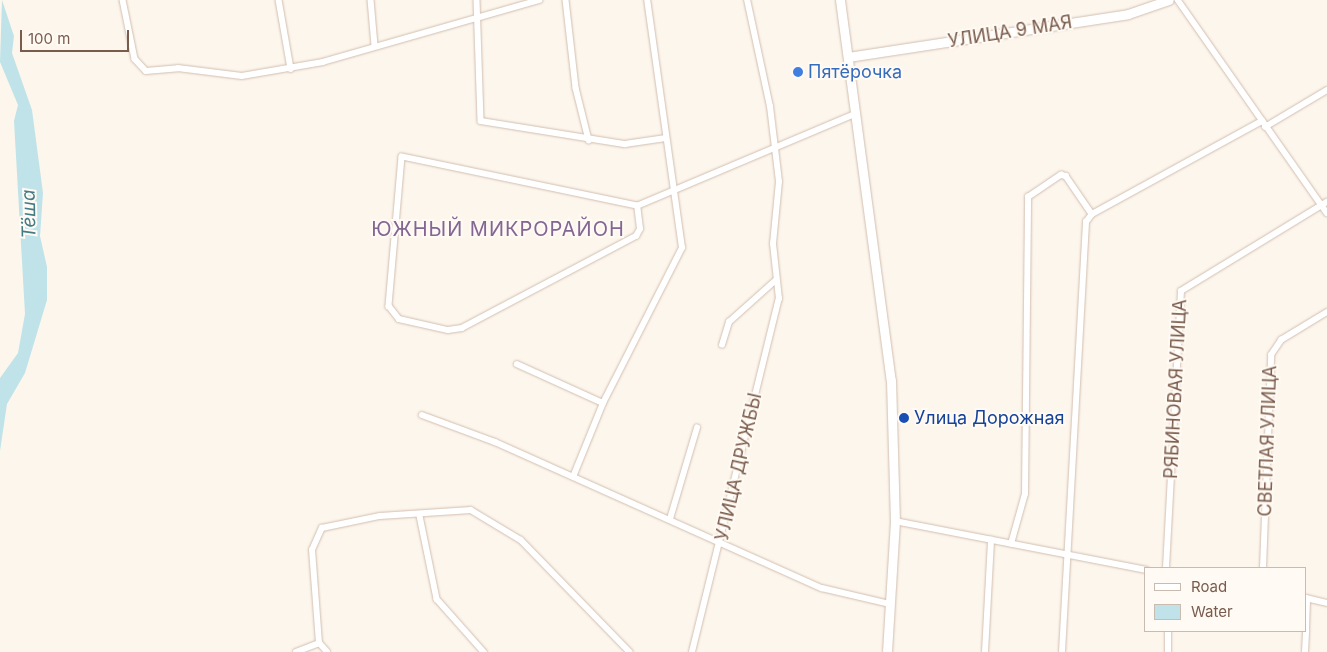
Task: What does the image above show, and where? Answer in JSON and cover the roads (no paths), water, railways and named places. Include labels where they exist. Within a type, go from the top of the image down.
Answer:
[{"type":"main road","points":[[840,0],[891,380],[895,521],[887,652]]},
{"type":"main road","name":"УЛИЦА 9 МАЯ","points":[[848,57],[1128,14],[1169,0]]},
{"type":"street","points":[[123,0],[135,59],[146,71],[178,68],[242,76],[291,69],[539,0]]},
{"type":"street","points":[[280,0],[291,69]]},
{"type":"street","points":[[371,0],[375,46]]},
{"type":"street","points":[[477,0],[481,120],[556,135],[625,144],[666,138]]},
{"type":"street","points":[[566,0],[576,88],[589,140]]},
{"type":"street","points":[[573,477],[603,403],[682,248],[648,0]]},
{"type":"street","name":"УЛИЦА ДРУЖБЫ","points":[[692,652],[721,544],[779,298],[772,244],[779,182],[775,147],[747,0]]},
{"type":"street","points":[[1178,0],[1263,124],[1324,204],[1327,214]]},
{"type":"street","points":[[1062,652],[1065,556],[1086,222],[1092,214],[1327,90]]},
{"type":"street","points":[[637,206],[640,229],[636,236],[462,328],[448,330],[399,319],[389,306],[402,158],[637,206],[855,114]]},
{"type":"street","points":[[1011,544],[1025,494],[1028,197],[1061,175],[1066,176],[1092,214]]},
{"type":"street","name":"РЯБИНОВАЯ УЛИЦА","points":[[1166,567],[1181,291],[1324,204]]},
{"type":"street","points":[[722,345],[729,322],[776,280]]},
{"type":"street","name":"СВЕТЛАЯ УЛИЦА","points":[[1262,567],[1272,355],[1281,340],[1327,312]]},
{"type":"street","points":[[517,364],[603,403]]},
{"type":"street","points":[[422,415],[573,477],[822,588],[890,604]]},
{"type":"street","points":[[670,519],[697,428]]},
{"type":"street","points":[[327,652],[319,643],[314,538],[333,523],[471,510],[522,540],[630,652]]},
{"type":"street","points":[[420,516],[436,599],[484,652]]},
{"type":"street","points":[[895,521],[1065,556],[1144,570]]},
{"type":"street","points":[[985,652],[991,540]]},
{"type":"street","points":[[1307,599],[1327,603]]},
{"type":"street","points":[[1168,632],[1168,652]]},
{"type":"street","points":[[1305,652],[1306,632]]},
{"type":"street","points":[[296,652],[319,643]]},
{"type":"water","name":"Тёша","points":[[2,0],[14,36],[12,53],[32,110],[43,193],[40,236],[47,267],[47,300],[25,373],[7,404],[0,451],[0,378],[18,353],[25,314],[14,121],[18,105],[0,62]]},
{"type":"place","name":"Пятёрочка","points":[[798,72]]},
{"type":"place","name":"Улица Дорожная","points":[[904,418]]},
{"type":"district","name":"ЮЖНЫЙ МИКРОРАЙОН","points":[[498,229]]}]
